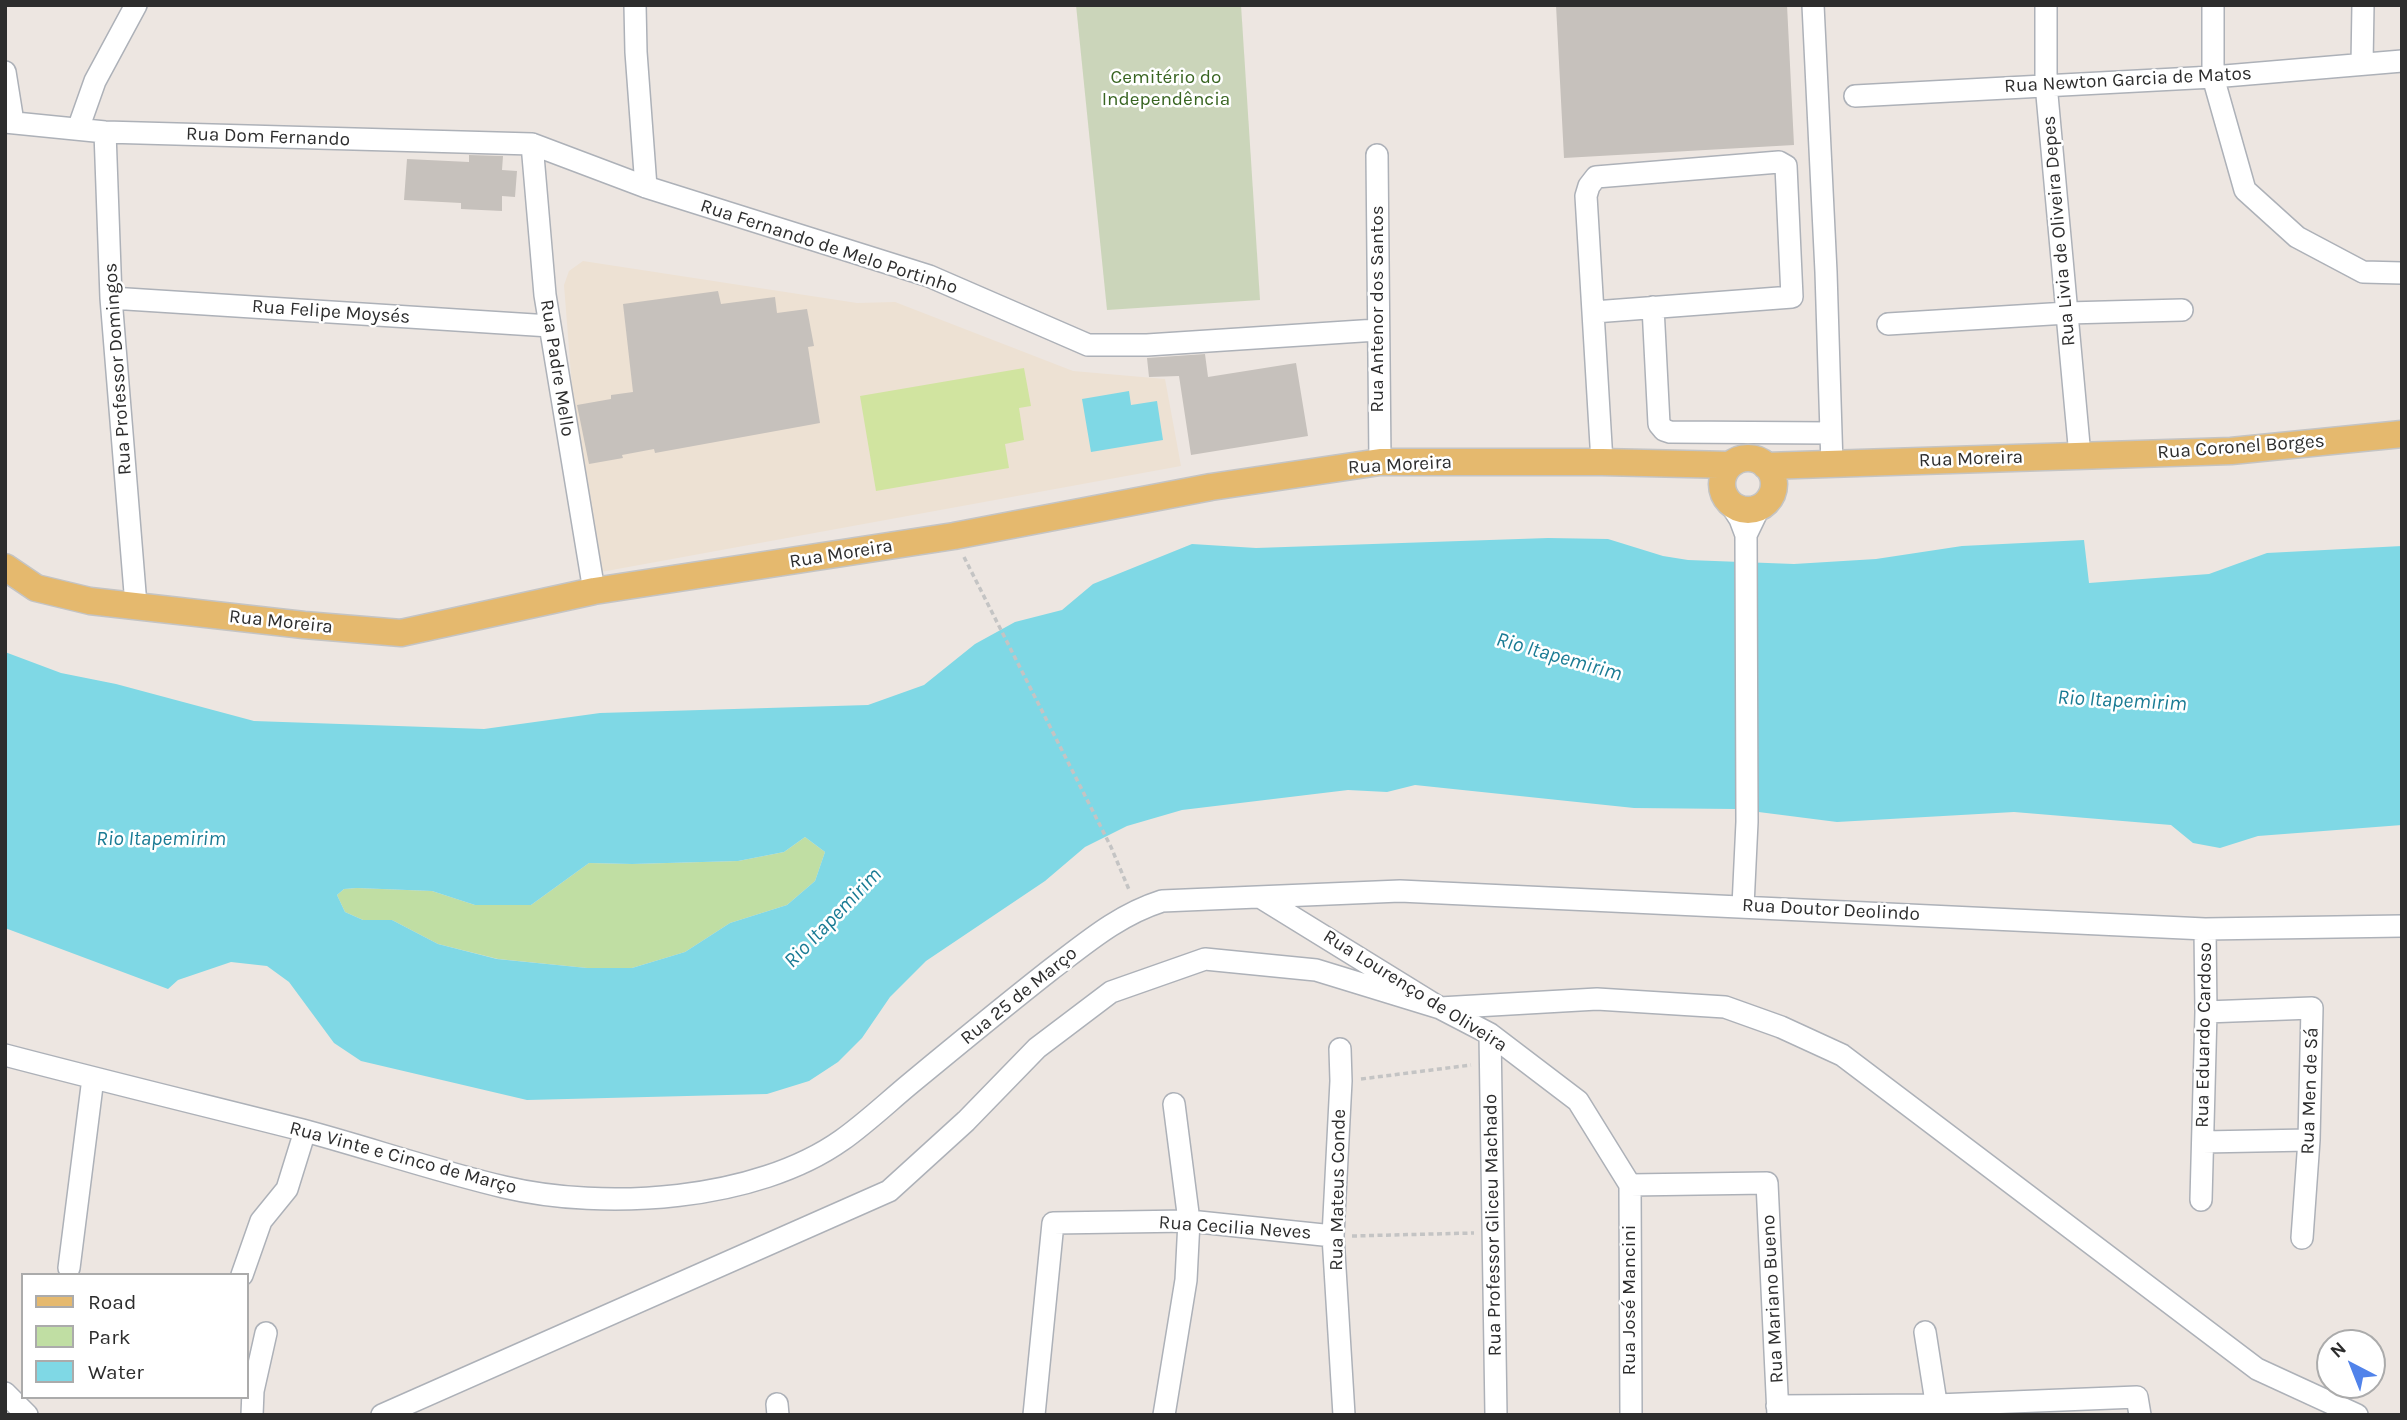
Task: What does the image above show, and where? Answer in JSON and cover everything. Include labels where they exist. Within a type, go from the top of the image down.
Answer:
[{"type":"main road","name":"Rua Coronel Borges","points":[[2080,456],[2231,451],[2402,434]]},
{"type":"main road","name":"Rua Moreira","points":[[1766,466],[2080,456]]},
{"type":"main road","points":[[1685,464],[1727,499],[1741,510],[1754,511],[1766,501],[1774,481],[1766,466],[1748,457],[1730,465],[1721,481],[1727,499]]},
{"type":"main road","name":"Rua Moreira","points":[[5,567],[36,588],[90,601],[401,633],[594,591],[954,536],[1211,486],[1380,462],[1730,465]]},
{"type":"main road","name":"Rua Moreira","points":[[1766,501],[1826,465]]},
{"type":"street","points":[[78,129],[94,81],[136,5]]},
{"type":"street","points":[[635,5],[646,187]]},
{"type":"street","points":[[1813,5],[1831,433],[1826,465]]},
{"type":"street","name":"Rua Livia de Oliveira Depes","points":[[2046,5],[2046,84],[2080,456]]},
{"type":"street","points":[[2213,5],[2213,77],[2245,190],[2297,237],[2364,272],[2402,273]]},
{"type":"street","points":[[2362,64],[2363,5]]},
{"type":"street","name":"Rua Newton Garcia de Matos","points":[[1855,96],[2213,77],[2402,61]]},
{"type":"street","points":[[5,72],[9,122]]},
{"type":"street","name":"Rua Dom Fernando","points":[[9,122],[105,132],[531,144]]},
{"type":"street","name":"Rua Professor Domingos","points":[[105,132],[111,298],[136,605]]},
{"type":"street","name":"Rua Fernando de Melo Portinho","points":[[531,144],[646,187],[929,276],[1088,345],[1147,345],[1377,330]]},
{"type":"street","name":"Rua Padre Mello","points":[[531,144],[545,295],[594,591]]},
{"type":"street","name":"Rua Antenor dos Santos","points":[[1377,155],[1380,462]]},
{"type":"street","points":[[1594,312],[1792,297],[1786,166],[1779,162],[1597,177],[1588,186],[1586,196],[1602,462]]},
{"type":"street","name":"Rua Felipe Moysés","points":[[111,298],[550,326]]},
{"type":"street","points":[[1653,307],[1659,424],[1664,430],[1831,433]]},
{"type":"street","points":[[1888,324],[2067,313],[2182,310]]},
{"type":"street","points":[[1727,499],[1740,519],[1746,541],[1747,822],[1743,906]]},
{"type":"street","points":[[1746,541],[1766,501]]},
{"type":"street","name":"Rua Doutor Deolindo","points":[[1260,897],[1400,891],[2205,929],[2402,926]]},
{"type":"street","name":"Rua 25 de Março","points":[[804,1162],[842,1140],[1100,931],[1138,909],[1162,901],[1260,897]]},
{"type":"street","name":"Rua Lourenço de Oliveira","points":[[1260,897],[1440,1008],[1490,1034],[1578,1101],[1630,1185]]},
{"type":"street","name":"Rua Eduardo Cardoso","points":[[2201,1200],[2206,1012],[2205,929]]},
{"type":"street","points":[[382,1415],[889,1191],[966,1121],[1037,1048],[1111,992],[1205,959],[1316,970],[1440,1008],[1597,999],[1725,1007],[1781,1027],[1842,1055],[2257,1370],[2353,1414]]},
{"type":"street","name":"Rua Men de Sá","points":[[2206,1012],[2312,1008],[2309,1140],[2302,1238]]},
{"type":"street","name":"Rua Professor Gliceu Machado","points":[[1490,1034],[1496,1415]]},
{"type":"street","name":"Rua Mateus Conde","points":[[1340,1049],[1334,1236],[1344,1415]]},
{"type":"street","name":"Rua Vinte e Cinco de Março","points":[[5,1055],[304,1131],[506,1188],[572,1197],[625,1199],[688,1194],[746,1184],[804,1162]]},
{"type":"street","points":[[69,1268],[93,1078]]},
{"type":"street","points":[[1164,1415],[1186,1280],[1189,1221],[1174,1104]]},
{"type":"street","points":[[243,1273],[261,1221],[287,1189],[304,1131]]},
{"type":"street","name":"Rua Eduardo Cardoso","points":[[2203,1142],[2309,1140]]},
{"type":"street","name":"Rua Mariano Bueno","points":[[1630,1185],[1767,1183],[1778,1411]]},
{"type":"street","name":"Rua José Mancini","points":[[1630,1185],[1631,1415]]},
{"type":"street","name":"Rua Cecilia Neves","points":[[1034,1415],[1053,1223],[1189,1221],[1334,1236]]},
{"type":"street","points":[[1925,1332],[1937,1410]]},
{"type":"street","points":[[252,1415],[253,1391],[266,1333]]},
{"type":"street","points":[[7,1393],[27,1415]]},
{"type":"street","points":[[1778,1411],[2138,1406]]},
{"type":"path","points":[[954,536],[1111,847],[1138,909]]},
{"type":"path","points":[[1341,1082],[1490,1063]]},
{"type":"path","points":[[1334,1236],[1493,1233]]},
{"type":"shaded area","points":[[583,261],[857,303],[895,302],[1073,371],[1165,379],[1181,466],[601,572],[573,400],[564,285],[569,271]]},
{"type":"green space","name":"Cemitério do Independência","points":[[1076,5],[1241,5],[1260,300],[1107,310]]},
{"type":"green space","points":[[1024,368],[1031,406],[1019,408],[1024,440],[1005,444],[1009,468],[876,491],[860,396]]},
{"type":"green space","points":[[805,837],[825,852],[815,881],[787,905],[730,923],[685,952],[632,968],[587,968],[498,959],[438,944],[392,920],[363,920],[345,912],[337,895],[344,889],[357,888],[432,891],[475,905],[531,905],[589,863],[738,861],[784,852]]},
{"type":"water","points":[[1129,391],[1131,405],[1157,401],[1163,440],[1091,452],[1082,399]]},
{"type":"water","name":"Rio Itapemirim","points":[[1548,538],[1608,539],[1663,556],[1688,560],[1794,564],[1876,559],[1962,546],[2084,540],[2089,583],[2209,574],[2267,553],[2402,546],[2402,825],[2258,836],[2220,848],[2193,843],[2171,825],[2014,812],[1837,822],[1735,809],[1634,808],[1415,785],[1387,792],[1348,790],[1182,810],[1127,826],[1085,847],[1045,881],[926,961],[890,997],[862,1038],[838,1062],[809,1081],[767,1094],[527,1100],[361,1061],[334,1043],[289,982],[267,966],[231,962],[178,980],[168,989],[5,928],[5,652],[61,673],[116,684],[254,721],[484,729],[600,713],[868,705],[924,685],[975,644],[1015,622],[1062,610],[1093,584],[1192,544],[1256,548]],"holes":[[[805,837],[825,852],[815,881],[787,905],[730,923],[685,952],[632,968],[587,968],[497,959],[438,944],[392,920],[363,920],[345,912],[337,895],[344,889],[357,888],[432,891],[475,905],[531,905],[589,863],[738,861],[784,852]]]},
{"type":"building","points":[[1556,5],[1787,5],[1794,145],[1564,158]]},
{"type":"building","points":[[469,155],[503,156],[502,170],[517,171],[515,197],[502,196],[502,211],[461,209],[461,203],[404,200],[407,159],[469,162]]},
{"type":"building","points":[[718,291],[721,304],[775,297],[777,313],[807,309],[814,346],[808,347],[820,423],[655,453],[654,449],[589,464],[577,405],[633,392],[623,304]]},
{"type":"building","points":[[1205,354],[1208,377],[1296,363],[1308,436],[1191,455],[1179,376],[1149,377],[1147,358]]}]
